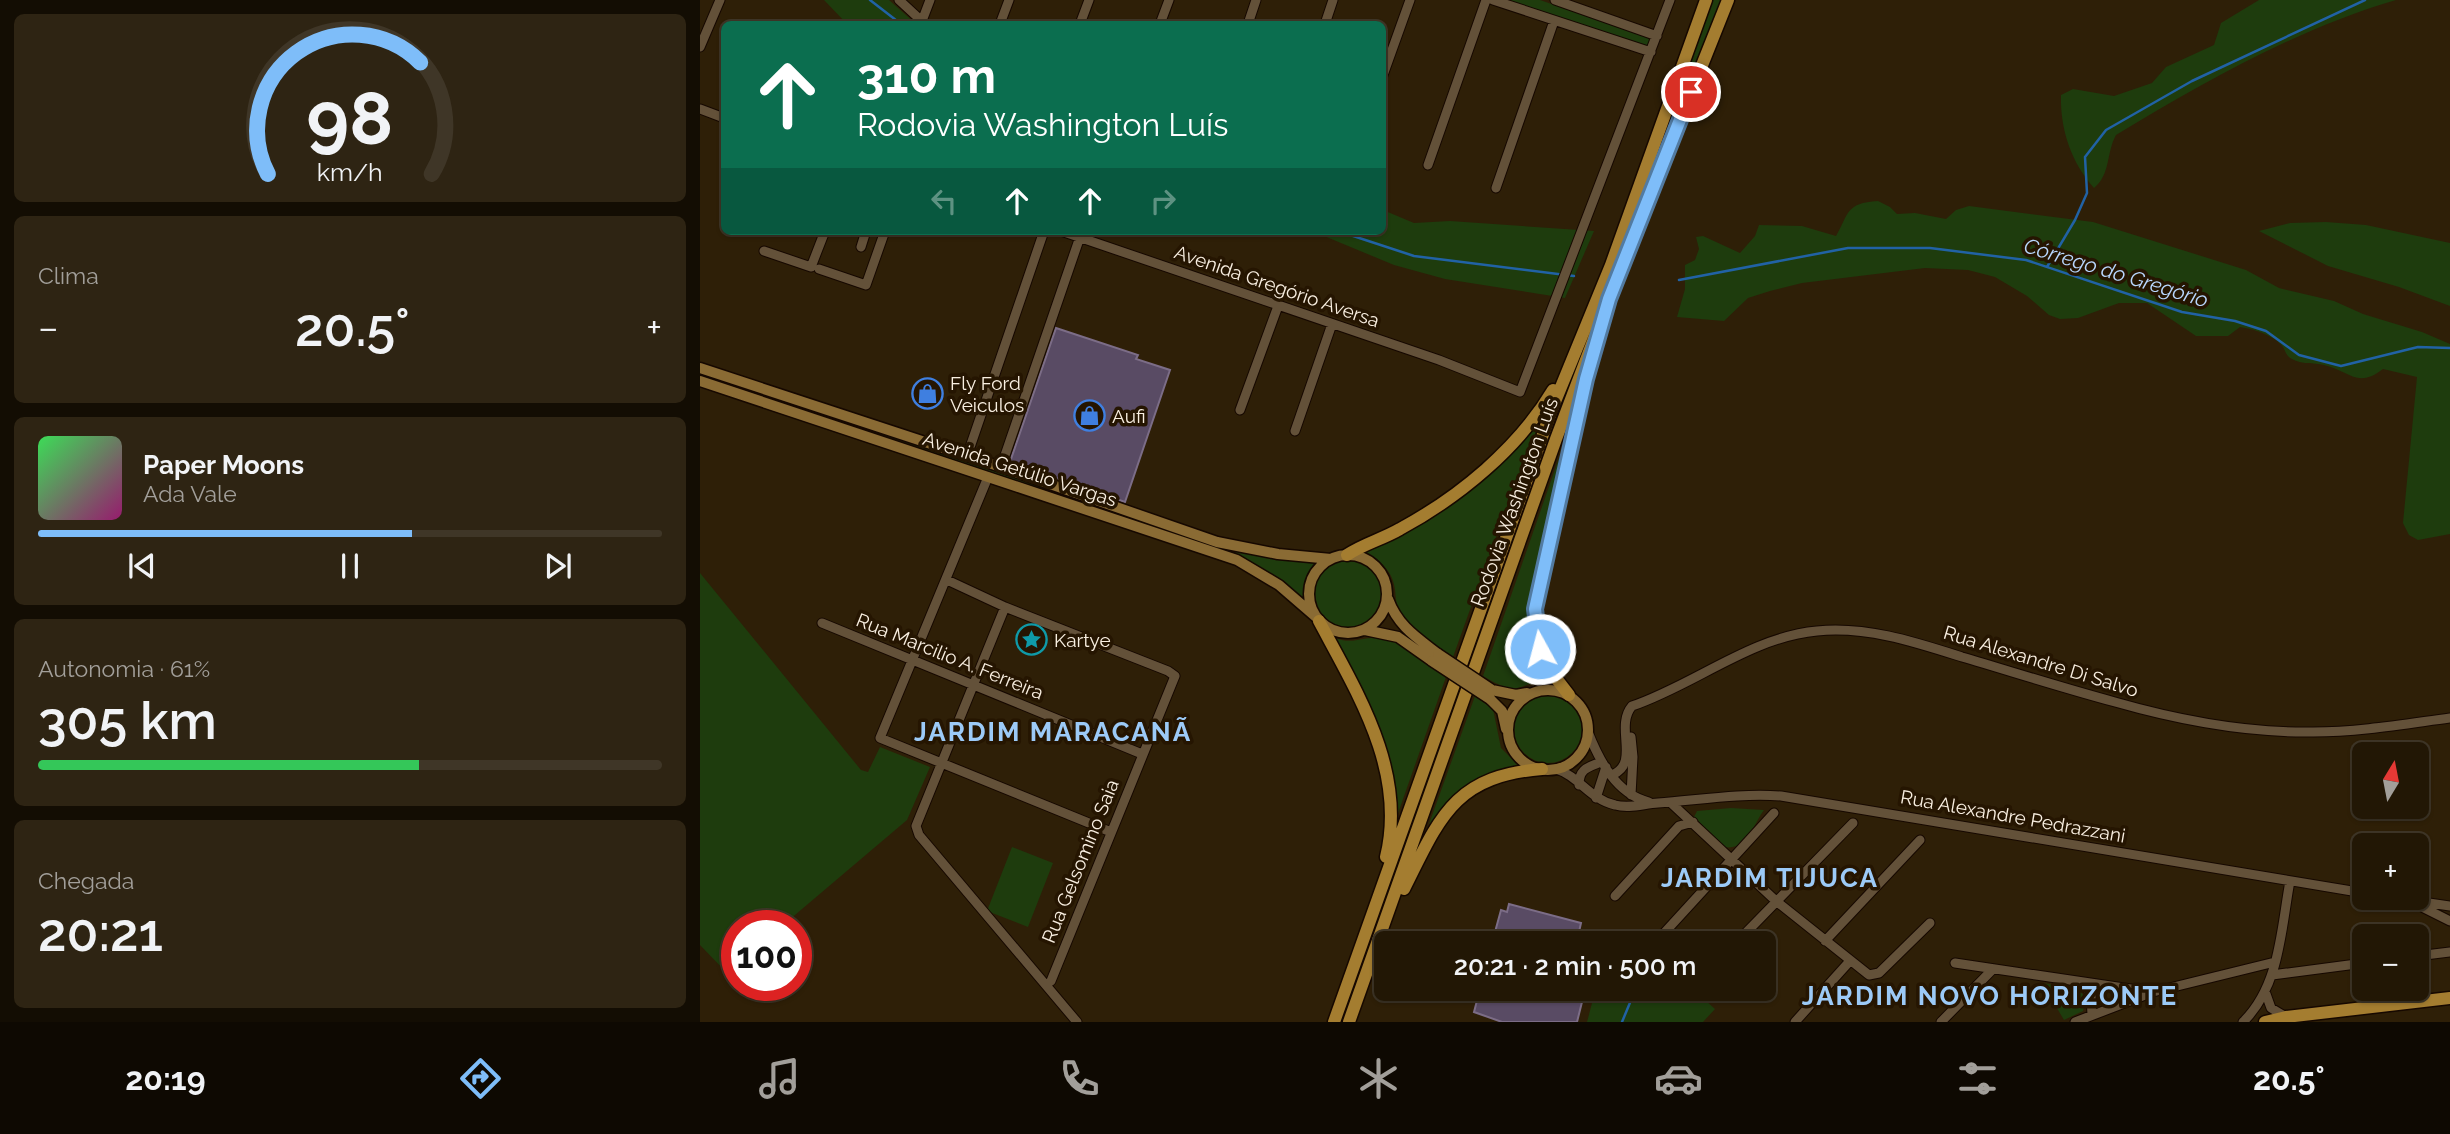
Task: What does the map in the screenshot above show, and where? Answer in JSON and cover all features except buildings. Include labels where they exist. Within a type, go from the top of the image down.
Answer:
[{"type":"highway","name":"Rodovia Washington Luís","points":[[1334,1022],[1548,420],[1580,345],[1706,0]]},
{"type":"highway","name":"Rodovia Washington Luís","points":[[1382,931],[1609,299],[1728,0]]},
{"type":"highway","points":[[1569,695],[1552,673],[1540,649],[1535,609],[1583,392],[1609,299]]},
{"type":"highway","points":[[1347,555],[1423,516],[1489,466],[1546,402],[1580,345]]},
{"type":"highway","points":[[1317,619],[1340,657],[1375,736],[1390,785],[1389,845],[1362,943]]},
{"type":"highway","points":[[1384,931],[1435,829],[1454,803],[1478,784],[1492,778],[1506,773],[1542,769]]},
{"type":"highway","name":"Rodovia Washington Luís","points":[[1349,1022],[1374,954]]},
{"type":"highway","points":[[2265,1022],[2286,1017],[2450,998]]},
{"type":"main road","name":"Avenida Getúlio Vargas","points":[[700,368],[1241,549],[1331,559]]},
{"type":"main road","name":"Avenida Getúlio Vargas","points":[[700,382],[1237,560],[1279,585],[1317,619]]},
{"type":"main road","points":[[1435,657],[1395,617],[1388,599],[1387,585],[1382,573],[1373,563],[1361,556],[1347,555],[1331,559],[1320,566],[1308,591],[1310,605],[1317,619],[1340,633],[1365,631],[1398,637],[1435,657],[1491,694],[1502,712],[1511,746],[1524,762],[1542,769],[1556,769],[1569,764],[1579,756],[1586,745],[1588,732],[1584,711],[1569,695],[1545,690],[1516,695],[1491,694]]},
{"type":"main road","points":[[1365,631],[1376,623],[1384,612],[1388,599]]},
{"type":"main road","points":[[1508,736],[1508,723],[1513,710],[1522,699],[1534,692]]},
{"type":"street","points":[[700,47],[720,0]]},
{"type":"street","points":[[899,0],[921,21]]},
{"type":"street","points":[[924,21],[930,0]]},
{"type":"street","points":[[1001,21],[1009,0]]},
{"type":"street","points":[[1081,21],[1089,0]]},
{"type":"street","points":[[1161,21],[1169,0]]},
{"type":"street","points":[[1249,21],[1256,0]]},
{"type":"street","points":[[1326,21],[1333,0]]},
{"type":"street","points":[[1386,67],[1410,0]]},
{"type":"street","points":[[1428,165],[1486,0]]},
{"type":"street","points":[[1493,0],[1651,52],[1670,0]]},
{"type":"street","points":[[1555,0],[1585,5],[1657,36]]},
{"type":"street","points":[[1496,188],[1554,21]]},
{"type":"street","name":"Avenida Gregório Aversa","points":[[1084,235],[1482,376],[1520,392],[1651,52]]},
{"type":"street","points":[[700,109],[721,117]]},
{"type":"street","points":[[764,251],[811,267],[823,235]]},
{"type":"street","points":[[861,247],[865,235]]},
{"type":"street","points":[[819,269],[866,285],[884,235]]},
{"type":"street","points":[[967,456],[1043,235]]},
{"type":"street","points":[[1001,467],[1081,235]]},
{"type":"street","points":[[1240,410],[1278,306]]},
{"type":"street","points":[[1295,431],[1332,324]]},
{"type":"street","points":[[988,477],[880,738],[1111,832]]},
{"type":"street","points":[[947,580],[1005,607],[916,822],[919,835],[1077,1022]]},
{"type":"street","name":"Rua Gelsomino Saia","points":[[1005,607],[1168,671],[1174,676],[1051,981]]},
{"type":"street","name":"Rua Marcilio A. Ferreira","points":[[822,623],[1142,754]]},
{"type":"street","name":"Rua Alexandre Di Salvo","points":[[1636,705],[1772,642],[1798,633],[1844,630],[1897,637],[2112,702],[2198,721],[2311,733],[2450,718]]},
{"type":"street","points":[[1578,785],[1580,774],[1586,767],[1620,771],[1626,764],[1625,720],[1629,709],[1636,705]]},
{"type":"street","points":[[1615,805],[1631,795],[1633,757],[1630,724],[1636,705]]},
{"type":"street","name":"Rua Alexandre Pedrazzani","points":[[1588,732],[1607,768],[1631,795],[1654,803]]},
{"type":"street","points":[[1597,798],[1607,768]]},
{"type":"street","name":"Rua Alexandre Pedrazzani","points":[[1556,769],[1566,772],[1578,785],[1597,798],[1615,805],[1781,796],[2352,891]]},
{"type":"street","points":[[1692,822],[1693,799]]},
{"type":"street","points":[[1670,802],[1776,901],[1849,962],[1869,975],[1877,975],[1930,923]]},
{"type":"street","points":[[1666,931],[1774,813]]},
{"type":"street","points":[[1615,896],[1679,826],[1692,822]]},
{"type":"street","points":[[1747,931],[1853,822]]},
{"type":"street","points":[[1825,941],[1920,840]]},
{"type":"street","points":[[2243,1022],[2266,993],[2273,975],[2290,881]]},
{"type":"street","points":[[2429,903],[2450,906]]},
{"type":"street","points":[[2427,910],[2450,921]]},
{"type":"street","points":[[2429,955],[2450,952]]},
{"type":"street","points":[[1795,1022],[1849,962]]},
{"type":"street","points":[[1955,962],[2153,992]]},
{"type":"street","points":[[2075,1022],[2153,992],[2275,962]]},
{"type":"street","points":[[2273,975],[2352,965]]},
{"type":"street","points":[[1941,1022],[1993,969]]},
{"type":"street","points":[[2085,983],[2091,996],[2092,1015]]},
{"type":"street","points":[[2266,993],[2271,1008],[2286,1017]]},
{"type":"green space","points":[[824,0],[889,0],[913,21],[844,21]]},
{"type":"green space","points":[[1503,0],[1540,0],[1647,37],[1650,41],[1647,47]]},
{"type":"green space","points":[[1711,0],[1724,0],[1677,117],[1670,115]]},
{"type":"green space","points":[[2259,0],[2396,0],[2287,41],[2217,77],[2116,135],[2106,170],[2094,188],[2079,167],[2068,144],[2062,120],[2061,95],[2073,89],[2114,96],[2152,83],[2166,67],[2214,45],[2221,23]]},
{"type":"green space","points":[[1878,201],[1897,214],[1915,213],[1946,219],[1956,210],[1969,206],[2093,222],[2246,270],[2279,288],[2334,301],[2363,314],[2422,332],[2450,344],[2450,534],[2418,540],[2409,535],[2403,523],[2417,377],[2383,369],[2374,375],[2360,378],[2324,365],[2300,362],[2288,357],[2283,347],[2274,339],[2251,329],[2240,327],[2228,336],[2196,336],[2147,303],[2119,303],[2078,318],[2060,319],[2049,315],[2027,296],[1995,277],[1968,270],[1925,268],[1802,283],[1770,291],[1748,298],[1724,321],[1677,317],[1685,289],[1685,265],[1695,260],[1699,249],[1696,237],[1703,236],[1740,253],[1755,236],[1759,225],[1802,226],[1836,236],[1854,207]]},
{"type":"green space","points":[[1386,211],[1414,223],[1450,221],[1594,231],[1565,298],[1445,279],[1394,265],[1322,235],[1386,235]]},
{"type":"green space","points":[[2290,223],[2366,225],[2450,243],[2450,306],[2399,287],[2328,266],[2259,231]]},
{"type":"green space","points":[[700,372],[1233,549],[1318,560],[1308,577],[1306,600],[1279,578],[1241,558],[700,378]]},
{"type":"green space","points":[[1540,417],[1453,657],[1416,632],[1404,619],[1398,609],[1394,583],[1388,571],[1362,550],[1406,531]]},
{"type":"green space","points":[[1560,455],[1527,620],[1534,653],[1551,682],[1539,682],[1519,688],[1506,687],[1483,676]]},
{"type":"green space","points":[[1348,559],[1373,569],[1383,594],[1373,619],[1348,629],[1323,619],[1313,594],[1323,569]]},
{"type":"green space","points":[[700,573],[861,770],[868,772],[880,747],[930,767],[907,820],[801,910],[721,910],[721,967],[700,945]]},
{"type":"green space","points":[[1332,637],[1346,641],[1373,638],[1389,640],[1406,648],[1446,677],[1396,819],[1394,794]]},
{"type":"green space","points":[[1541,695],[1555,695],[1567,700],[1577,710],[1582,729],[1577,748],[1567,758],[1555,763],[1541,763],[1529,758],[1519,748],[1514,736],[1514,722],[1519,710],[1529,700]]},
{"type":"green space","points":[[1475,696],[1493,709],[1501,748],[1521,768],[1508,770],[1429,824]]},
{"type":"green space","points":[[1731,808],[1764,810],[1749,835],[1739,845],[1725,847],[1694,817],[1697,811]]},
{"type":"green space","points":[[1012,847],[1053,863],[1028,927],[987,911]]},
{"type":"green space","points":[[2042,983],[2078,989],[2086,998],[2083,1011],[2064,1020]]},
{"type":"green space","points":[[1706,1001],[1715,1009],[1703,1022],[1587,1022],[1592,1003]]},
{"type":"waterway","name":"Córrego do Gregório","points":[[870,0],[897,21]]},
{"type":"waterway","points":[[2047,267],[2075,220],[2087,193],[2085,157],[2106,130],[2192,81],[2365,0]]},
{"type":"waterway","name":"Córrego do Gregório","points":[[1350,235],[1414,256],[1574,276]]},
{"type":"waterway","name":"Córrego do Gregório","points":[[1679,280],[1848,248],[1930,248],[2026,260],[2182,312],[2235,321],[2266,331],[2299,355],[2341,366],[2418,347],[2450,348]]},
{"type":"waterway","points":[[1622,1022],[1631,1001]]},
{"type":"place","name":"Fly Ford Veiculos","points":[[927,394]]},
{"type":"place","name":"Aufi","points":[[1089,416]]},
{"type":"place","name":"Kartye","points":[[1031,640]]},
{"type":"district","name":"JARDIM MARACANÃ","points":[[1053,732]]},
{"type":"district","name":"JARDIM TIJUCA","points":[[1770,878]]},
{"type":"district","name":"JARDIM NOVO HORIZONTE","points":[[1990,996]]},
{"type":"route","points":[[1540,649],[1535,609],[1586,379],[1609,299],[1691,92]]}]
